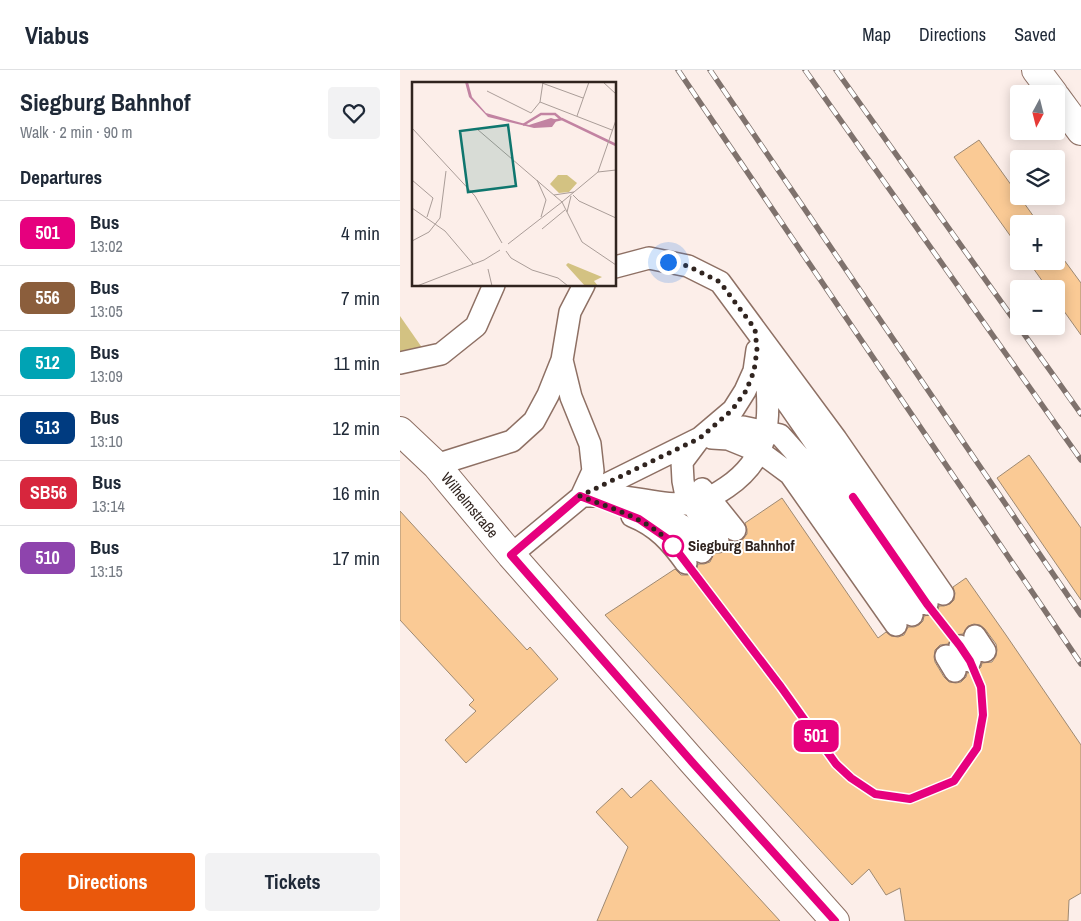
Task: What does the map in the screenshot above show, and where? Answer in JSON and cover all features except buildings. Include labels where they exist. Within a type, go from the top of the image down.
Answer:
[{"type":"street","points":[[1036,70],[1047,85]]},
{"type":"street","points":[[1065,110],[1081,131]]},
{"type":"street","name":"Wilhelmstraße","points":[[400,431],[436,465],[511,555],[692,762],[835,921]]},
{"type":"lane","points":[[616,267],[649,258],[688,266],[720,282],[836,439],[920,609]]},
{"type":"lane","points":[[400,363],[441,354],[476,326],[494,286]]},
{"type":"lane","points":[[436,465],[512,441],[534,421],[548,396],[562,360],[570,312],[583,286]]},
{"type":"lane","points":[[580,496],[700,501],[732,483],[750,468],[760,452],[766,432],[769,404],[765,368],[755,329]]},
{"type":"lane","points":[[580,496],[639,519],[668,539],[710,546],[700,501],[699,485],[690,465],[700,438],[732,410],[746,391],[754,371],[757,350],[755,329]]},
{"type":"lane","points":[[562,360],[571,397],[590,444],[593,470],[580,496]]},
{"type":"lane","points":[[511,555],[580,496],[700,438],[743,427],[780,435],[805,463],[920,609]]},
{"type":"lane","points":[[700,438],[728,439],[760,452],[790,474],[920,609]]},
{"type":"shaded area","points":[[400,316],[423,349],[400,352]]},
{"type":"railway","points":[[678,70],[1081,664]]},
{"type":"railway","points":[[710,70],[1081,615]]},
{"type":"railway","points":[[805,70],[1081,460]]},
{"type":"railway","points":[[836,70],[1081,414]]},
{"type":"bus line","name":"501","points":[[835,921],[692,762],[511,555],[580,496],[639,519],[668,539],[781,687],[836,764],[851,778],[875,794],[910,799],[954,781],[977,748],[983,715],[981,687],[970,661],[960,646],[927,604],[853,497]]},
{"type":"place","name":"Siegburg Bahnhof","points":[[673,546]]},
{"type":"route","points":[[668,262],[688,266],[720,282],[755,329],[757,350],[754,371],[746,391],[732,410],[700,438],[580,496],[639,519],[668,539],[677,551],[673,546]]}]
